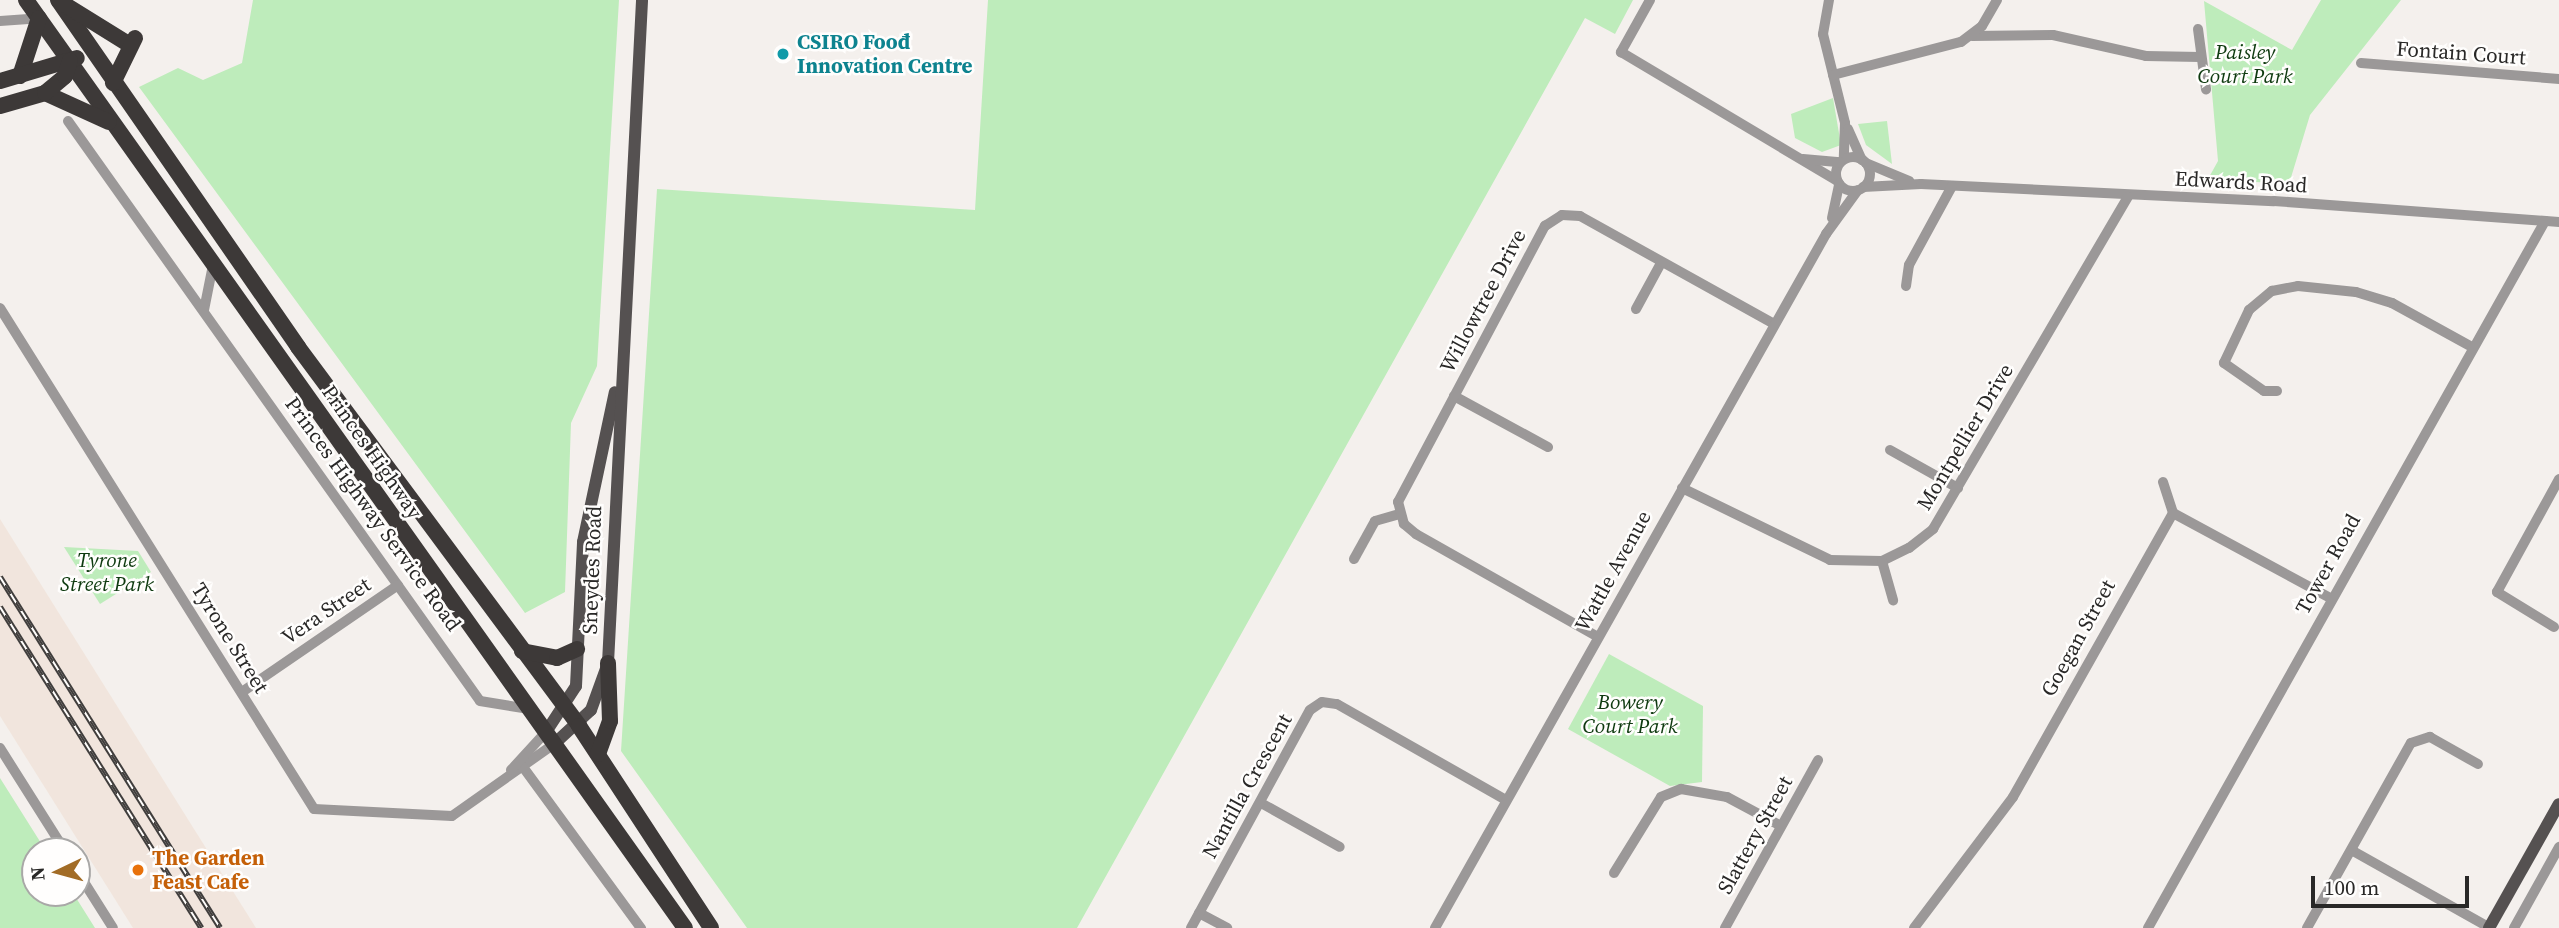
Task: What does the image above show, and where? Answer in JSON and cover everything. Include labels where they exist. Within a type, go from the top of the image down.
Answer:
[{"type":"highway","name":"Princes Highway","points":[[26,0],[685,928]]},
{"type":"highway","name":"Princes Highway","points":[[59,0],[90,51],[522,651],[579,726],[711,928]]},
{"type":"highway","points":[[59,0],[130,40],[113,83]]},
{"type":"highway","points":[[20,76],[39,18]]},
{"type":"highway","points":[[0,81],[20,76],[53,61],[69,61],[90,51]]},
{"type":"highway","points":[[0,106],[45,93],[65,76],[69,61]]},
{"type":"highway","points":[[45,93],[115,125]]},
{"type":"highway","points":[[522,651],[557,658],[577,649]]},
{"type":"highway","points":[[598,754],[610,721],[608,663]]},
{"type":"main road","name":"Sneydes Road","points":[[550,738],[579,726],[598,698],[608,663],[618,377],[642,0]]},
{"type":"main road","name":"Sneydes Road","points":[[550,738],[576,685],[583,542],[618,377]]},
{"type":"main road","points":[[2489,928],[2559,804]]},
{"type":"street","points":[[1650,0],[1621,52],[1838,183],[1861,189],[1864,162],[1845,123],[1823,34],[1829,0]]},
{"type":"street","points":[[1972,36],[1997,0]]},
{"type":"street","points":[[0,21],[39,18]]},
{"type":"street","points":[[2198,29],[2206,89]]},
{"type":"street","points":[[1833,75],[1972,36],[2053,35],[2146,56],[2200,57]]},
{"type":"street","name":"Fontain Court","points":[[2361,62],[2559,79]]},
{"type":"street","name":"Princes Highway Service Road","points":[[68,121],[398,585],[489,706],[529,709]]},
{"type":"street","name":"Wattle Avenue","points":[[1826,233],[1842,161],[1845,123]]},
{"type":"street","points":[[1794,157],[1842,161]]},
{"type":"street","name":"Edwards Road","points":[[1842,161],[1864,162],[1922,184]]},
{"type":"street","name":"Edwards Road","points":[[1861,189],[1922,184],[2559,222]]},
{"type":"street","points":[[1906,286],[1909,264],[1952,186]]},
{"type":"street","name":"Wattle Avenue","points":[[1435,928],[1826,233],[1861,189]]},
{"type":"street","name":"Montpellier Drive","points":[[1882,561],[1933,529],[2128,197]]},
{"type":"street","name":"Willowtree Drive","points":[[1399,514],[1402,490],[1545,226],[1562,215],[1580,216],[1774,324]]},
{"type":"street","name":"Tower Road","points":[[2148,928],[2330,598],[2545,222]]},
{"type":"street","points":[[1636,309],[1661,263]]},
{"type":"street","points":[[204,310],[214,265]]},
{"type":"street","points":[[2277,391],[2264,391],[2224,363],[2249,310],[2272,291],[2298,286],[2356,292],[2392,303],[2472,347]]},
{"type":"street","name":"Tyrone Street","points":[[0,308],[314,809],[452,817],[550,738]]},
{"type":"street","points":[[1454,396],[1548,447]]},
{"type":"street","points":[[1890,450],[1958,488]]},
{"type":"street","points":[[2163,482],[2173,513],[2330,598]]},
{"type":"street","points":[[2554,627],[2497,592],[2558,483]]},
{"type":"street","points":[[1682,488],[1830,560],[1882,561],[1894,600]]},
{"type":"street","name":"Goegan Street","points":[[1914,928],[2013,797],[2173,513]]},
{"type":"street","points":[[1354,559],[1375,522],[1399,514],[1416,534],[1598,637]]},
{"type":"street","name":"Vera Street","points":[[242,692],[398,585]]},
{"type":"street","name":"Nantilla Crescent","points":[[1191,928],[1310,710],[1322,702],[1337,704],[1506,800]]},
{"type":"street","points":[[2307,928],[2419,736],[2478,764]]},
{"type":"street","name":"Tyrone Street","points":[[510,772],[523,767],[550,738]]},
{"type":"street","points":[[0,748],[56,837]]},
{"type":"street","name":"Slattery Street","points":[[1725,928],[1818,760]]},
{"type":"street","points":[[523,767],[544,791],[641,928]]},
{"type":"street","points":[[1614,873],[1661,797],[1681,789],[1727,797],[1781,827]]},
{"type":"street","points":[[1261,803],[1340,847]]},
{"type":"street","points":[[2514,928],[2559,847]]},
{"type":"street","points":[[2353,851],[2489,928]]},
{"type":"street","points":[[91,893],[113,928]]},
{"type":"street","points":[[1199,913],[1227,928]]},
{"type":"shaded area","points":[[0,519],[256,928],[133,928],[91,861],[91,837],[76,837],[0,716]]},
{"type":"green space","points":[[253,0],[619,0],[597,366],[571,423],[565,592],[525,613],[139,87],[178,68],[203,80],[242,63]]},
{"type":"green space","points":[[988,0],[1633,0],[1615,34],[1585,18],[1077,928],[747,928],[621,751],[657,189],[975,210]]},
{"type":"green space","name":"Paisley Court Park","points":[[2321,0],[2401,0],[2310,115],[2289,184],[2208,179],[2218,161],[2204,1],[2292,50]]},
{"type":"green space","points":[[1833,98],[1841,145],[1822,152],[1795,138],[1791,114]]},
{"type":"green space","points":[[1887,121],[1892,164],[1866,145],[1858,124]]},
{"type":"green space","name":"Tyrone Street Park","points":[[64,547],[138,551],[151,572],[100,604]]},
{"type":"green space","name":"Bowery Court Park","points":[[1609,654],[1703,706],[1702,782],[1670,786],[1568,729]]},
{"type":"green space","points":[[0,778],[37,837],[21,837],[21,907],[82,907],[95,928],[0,928]]},
{"type":"railway","points":[[0,577],[220,928]]},
{"type":"railway","points":[[0,607],[201,928]]},
{"type":"place","name":"CSIRO Foođ Innovation Centre","points":[[783,54]]},
{"type":"place","name":"The Garden Feast Cafe","points":[[138,870]]}]
